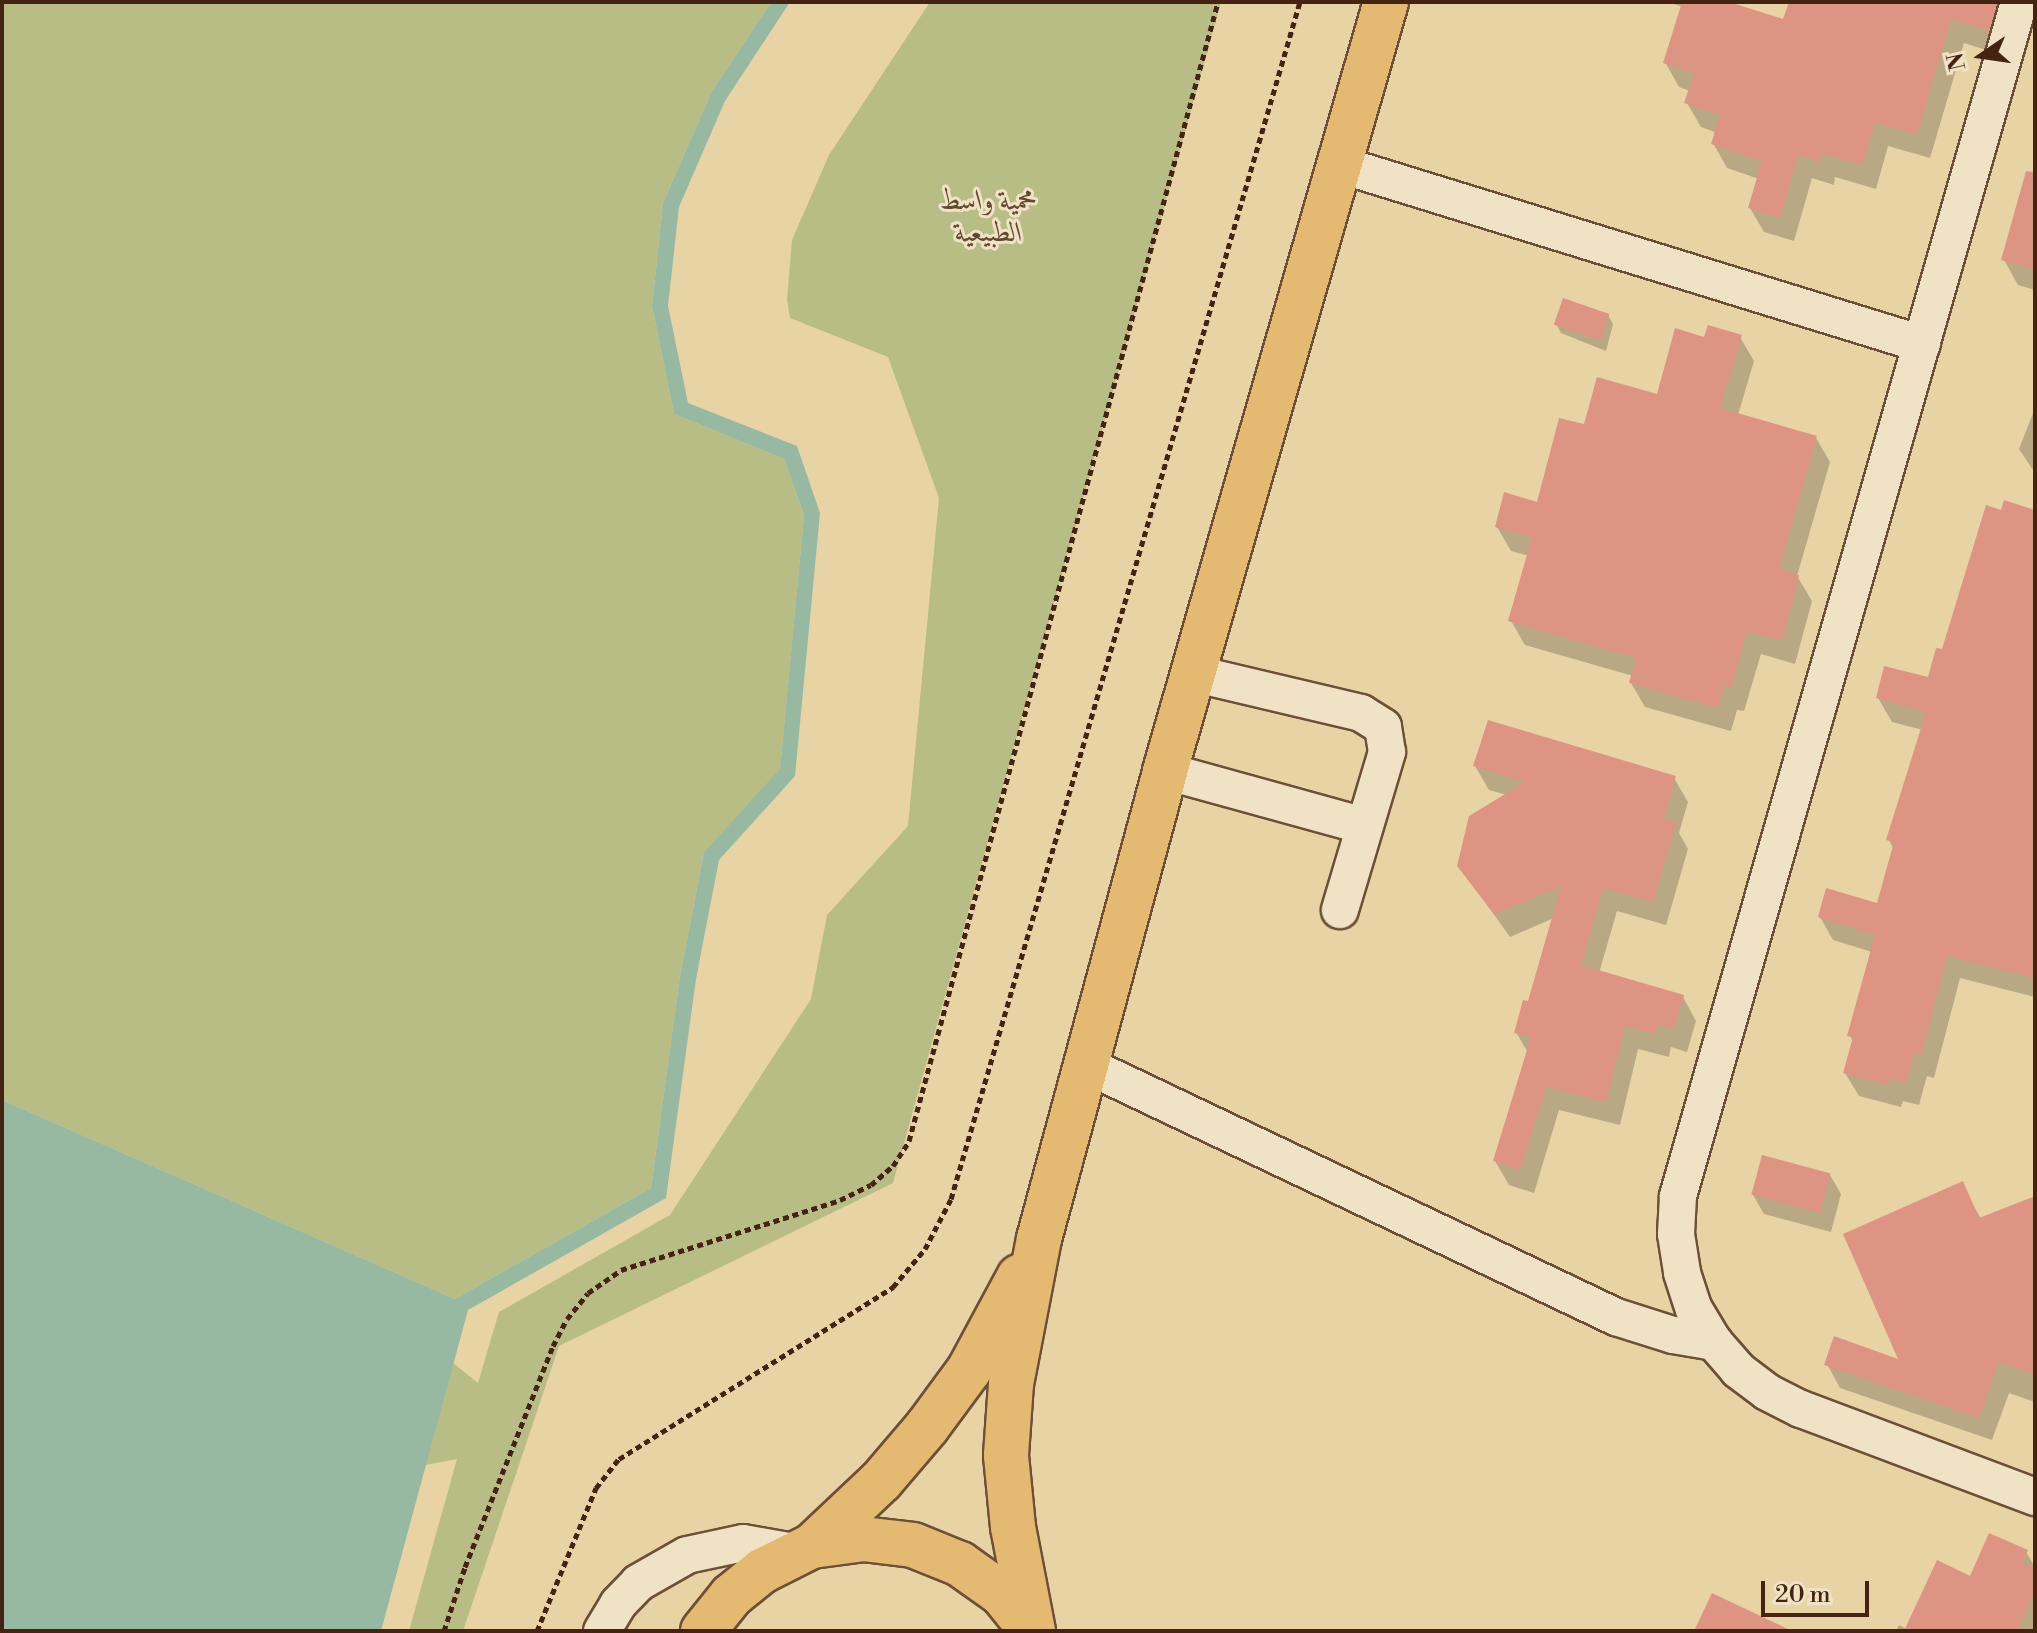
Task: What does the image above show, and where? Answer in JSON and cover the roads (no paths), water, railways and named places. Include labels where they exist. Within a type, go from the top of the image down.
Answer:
[{"type":"main road","points":[[1032,1631],[1013,1527],[1006,1455],[1011,1384],[1039,1239],[1192,673],[1386,2]]},
{"type":"main road","points":[[703,1631],[731,1596],[762,1571],[803,1549],[881,1481],[969,1370],[1039,1239]]},
{"type":"main road","points":[[803,1549],[863,1539],[913,1545],[971,1571],[1002,1594],[1032,1631]]},
{"type":"street","points":[[2019,2],[1678,1196],[1676,1234],[1682,1273],[1694,1309],[1714,1342],[1747,1377],[1801,1409],[2035,1497]]},
{"type":"street","points":[[1338,164],[1922,344]]},
{"type":"street","points":[[1192,673],[1361,713],[1377,720],[1388,743],[1340,910]]},
{"type":"street","points":[[1165,771],[1365,826]]},
{"type":"street","points":[[1086,1065],[1616,1317],[1673,1335],[1714,1342]]},
{"type":"street","points":[[602,1631],[618,1604],[638,1583],[687,1555],[743,1543],[803,1549]]},
{"type":"park label","name":"محمية واسط الطبيعية","points":[[989,217]]}]
